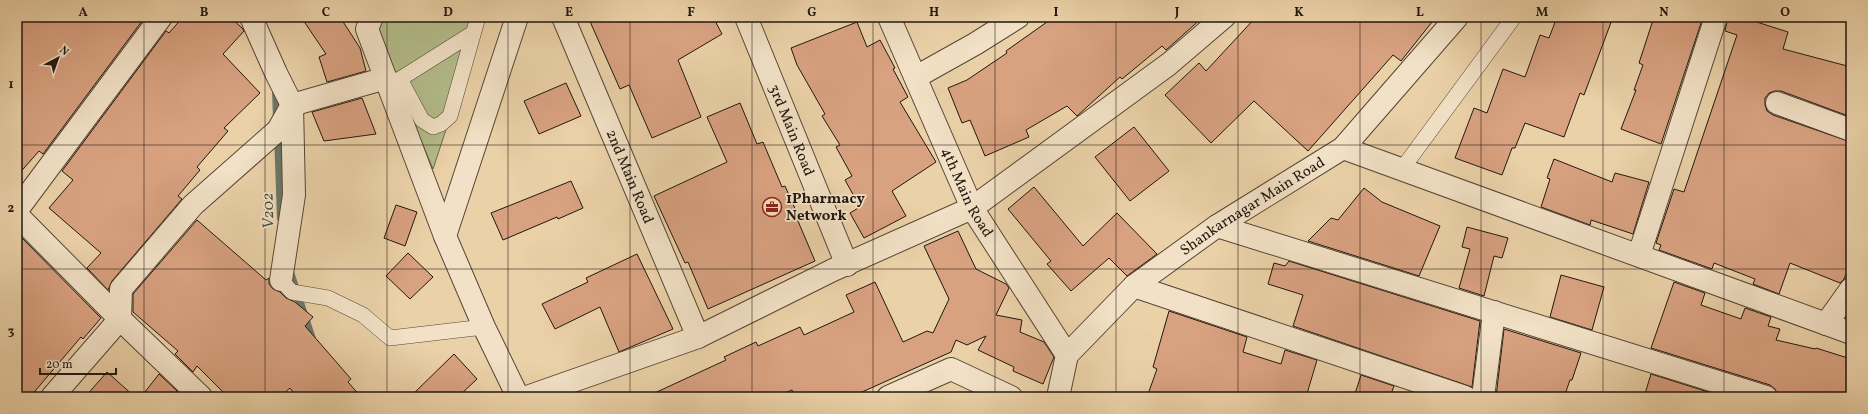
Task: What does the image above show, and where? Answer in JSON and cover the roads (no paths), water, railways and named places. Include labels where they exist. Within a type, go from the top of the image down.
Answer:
[{"type":"street","points":[[17,210],[161,17]]},
{"type":"street","points":[[251,17],[292,105],[294,195],[281,280]]},
{"type":"street","points":[[445,236],[517,17]]},
{"type":"street","name":"2nd Main Road","points":[[563,17],[698,337]]},
{"type":"street","name":"3rd Main Road","points":[[746,17],[847,265]]},
{"type":"street","name":"4th Main Road","points":[[889,17],[972,208],[1067,355]]},
{"type":"street","points":[[916,77],[975,44],[1018,17]]},
{"type":"street","points":[[527,397],[698,337],[847,265],[972,208],[1170,64],[1224,17]]},
{"type":"street","name":"Shankarnagar Main Road","points":[[1067,355],[1134,286],[1217,226],[1343,148],[1457,17]]},
{"type":"street","points":[[1639,255],[1716,17]]},
{"type":"street","points":[[367,21],[386,78],[445,236],[484,327],[518,397]]},
{"type":"street","points":[[52,397],[120,319],[121,289],[193,205],[278,130],[292,105],[386,78]]},
{"type":"street","points":[[1777,103],[1851,130]]},
{"type":"street","points":[[1343,148],[1851,333]]},
{"type":"street","points":[[17,215],[120,319],[201,397]]},
{"type":"street","points":[[1217,226],[1766,397]]},
{"type":"street","points":[[1134,286],[1465,397]]},
{"type":"street","points":[[1826,324],[1851,289]]},
{"type":"street","points":[[1483,397],[1494,312]]},
{"type":"street","points":[[1058,397],[1067,355]]},
{"type":"street","points":[[888,397],[951,369],[1011,397]]},
{"type":"lane","points":[[473,33],[400,79],[422,120],[433,127],[441,124],[450,116],[478,17]]},
{"type":"lane","points":[[1402,169],[1514,17]]},
{"type":"lane","points":[[281,280],[292,292],[328,298],[363,315],[390,338],[484,327]]},
{"type":"waterway","name":"V202","points":[[276,90],[277,120]]},
{"type":"waterway","name":"V202","points":[[278,134],[281,218]]},
{"type":"waterway","name":"V202","points":[[289,269],[312,339]]},
{"type":"place","name":"1Pharmacy Network","points":[[772,207]]}]
